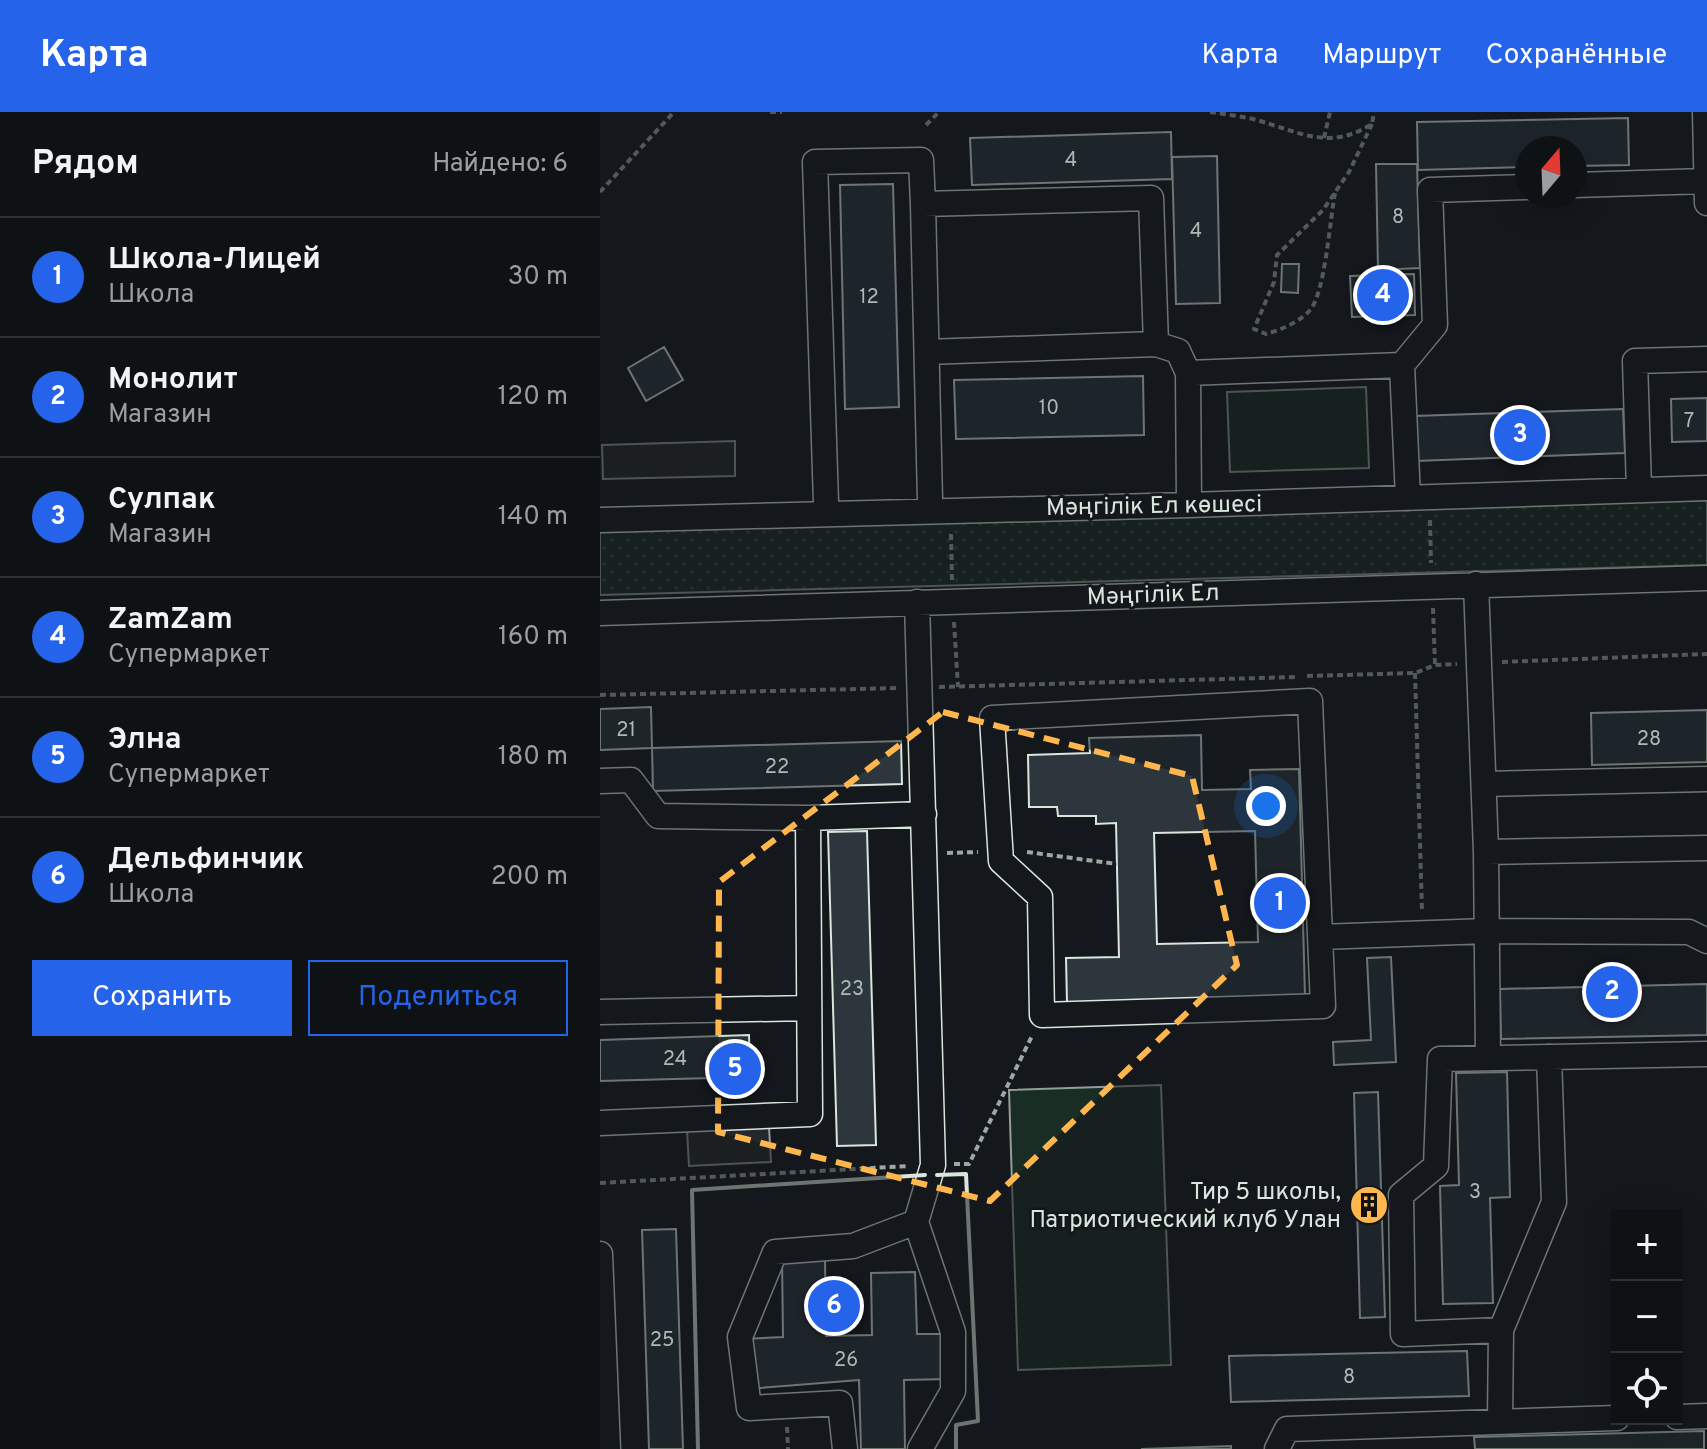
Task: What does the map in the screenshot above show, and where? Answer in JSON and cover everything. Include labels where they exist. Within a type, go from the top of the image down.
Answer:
[{"type":"street","points":[[1705,112],[1707,203]]},
{"type":"street","points":[[826,503],[815,162],[921,160],[930,500]]},
{"type":"street","points":[[1587,185],[1706,181]]},
{"type":"street","points":[[1408,498],[1402,365],[1435,325],[1430,190],[1515,187]]},
{"type":"street","points":[[923,204],[1151,198],[1156,344]]},
{"type":"street","points":[[927,352],[1156,344],[1178,351],[1188,373],[1189,505]]},
{"type":"street","points":[[1639,489],[1635,361],[1707,359]]},
{"type":"street","points":[[1188,373],[1402,365]]},
{"type":"street","name":"Мәңгілік Ел көшесі","points":[[600,520],[1707,488]]},
{"type":"street","name":"Мәңгілік Ел","points":[[600,613],[1707,578]]},
{"type":"street","points":[[1476,584],[1486,852],[1488,1058]]},
{"type":"street","points":[[917,602],[933,1165],[916,1222],[953,1332],[953,1391],[920,1449]]},
{"type":"street","points":[[1310,701],[1320,937],[1323,1006],[1042,1015],[1040,897],[1001,861],[992,718],[1310,701]]},
{"type":"street","points":[[1484,784],[1707,779]]},
{"type":"street","points":[[600,781],[631,780],[658,816],[808,818],[924,814]]},
{"type":"street","points":[[600,1123],[810,1114],[808,818]]},
{"type":"street","points":[[1486,852],[1707,848]]},
{"type":"street","points":[[1320,937],[1487,931],[1689,932],[1707,941]]},
{"type":"street","points":[[600,1012],[809,1008]]},
{"type":"street","points":[[1501,1330],[1403,1334],[1401,1195],[1436,1166],[1440,1059],[1707,1054]]},
{"type":"street","points":[[1500,1421],[1501,1330],[1554,1202],[1549,1057]]},
{"type":"street","points":[[845,1449],[840,1403],[749,1408],[740,1337],[775,1252],[853,1246],[916,1222]]},
{"type":"street","points":[[600,1254],[608,1449]]},
{"type":"street","points":[[1683,1417],[1707,1416]]},
{"type":"street","points":[[1277,1449],[1287,1429],[1611,1418]]},
{"type":"path","points":[[600,192],[674,112]]},
{"type":"path","points":[[770,112],[782,112]]},
{"type":"path","points":[[926,125],[939,112]]},
{"type":"path","points":[[1210,112],[1250,118],[1324,138],[1354,136],[1372,124]]},
{"type":"path","points":[[1324,138],[1330,112]]},
{"type":"path","points":[[1335,193],[1319,292],[1310,311],[1283,329],[1266,334],[1254,329],[1274,282],[1277,255],[1323,210],[1335,193],[1349,172],[1372,124],[1374,112]]},
{"type":"path","points":[[600,695],[1415,673],[1435,665],[1707,654]]},
{"type":"path","points":[[1415,673],[1423,934]]},
{"type":"path","points":[[600,1183],[969,1164],[1042,1015]]},
{"type":"highlighted area","points":[[943,712],[1192,776],[1237,965],[990,1201],[718,1132],[719,882]]},
{"type":"green space","points":[[1366,387],[1369,468],[1230,472],[1227,392]]},
{"type":"green space","points":[[1707,500],[1707,565],[600,595],[600,532]]},
{"type":"green space","points":[[1161,1085],[1171,1365],[1018,1370],[1009,1090]]},
{"type":"shaded area","points":[[735,441],[735,476],[603,479],[602,445]]},
{"type":"shaded area","points":[[769,1127],[771,1162],[689,1166],[687,1130]]},
{"type":"building","points":[[1628,118],[1629,165],[1587,166],[1587,136],[1515,136],[1515,167],[1418,170],[1417,122]]},
{"type":"building","points":[[1171,132],[1172,179],[972,185],[970,138]]},
{"type":"building","points":[[1217,156],[1220,303],[1176,304],[1172,157]]},
{"type":"building","points":[[1376,164],[1417,164],[1420,268],[1378,270]]},
{"type":"building","points":[[893,184],[899,407],[845,409],[840,185]]},
{"type":"building","points":[[1282,264],[1299,264],[1298,293],[1281,292]]},
{"type":"building","points":[[1414,274],[1415,315],[1352,317],[1350,276]]},
{"type":"building","points":[[664,347],[683,380],[646,401],[628,368]]},
{"type":"building","points":[[1143,376],[1144,435],[956,439],[954,380]]},
{"type":"building","points":[[1707,398],[1707,441],[1672,442],[1671,399]]},
{"type":"building","points":[[1623,409],[1625,453],[1416,461],[1414,416]]},
{"type":"building","points":[[651,707],[652,748],[600,750],[600,709]]},
{"type":"building","points":[[1707,710],[1707,762],[1592,765],[1591,713]]},
{"type":"building","points":[[1201,735],[1202,790],[1251,789],[1250,770],[1299,769],[1305,997],[1067,1003],[1066,958],[1119,957],[1116,823],[1096,824],[1096,816],[1058,816],[1057,807],[1029,807],[1028,755],[1090,753],[1089,738]],"holes":[[[1255,831],[1258,942],[1157,944],[1154,833]]]},
{"type":"building","points":[[901,741],[902,784],[653,791],[652,748]]},
{"type":"building","points":[[867,831],[876,1145],[837,1146],[828,832]]},
{"type":"building","points":[[1391,957],[1396,1062],[1334,1065],[1333,1042],[1371,1040],[1367,958]]},
{"type":"building","points":[[1707,984],[1707,1035],[1501,1039],[1500,989]]},
{"type":"building","points":[[749,1035],[750,1077],[600,1081],[600,1040]]},
{"type":"building","points":[[1507,1072],[1510,1197],[1490,1198],[1493,1303],[1443,1304],[1440,1186],[1459,1185],[1456,1073]]},
{"type":"building","name":"Тир 5 школы, Патриотический клуб Улан","points":[[1378,1092],[1385,1317],[1360,1318],[1354,1093]]},
{"type":"building","points":[[676,1229],[683,1449],[649,1449],[642,1230]]},
{"type":"building","points":[[825,1259],[826,1336],[872,1335],[871,1273],[915,1272],[917,1334],[947,1334],[948,1379],[904,1380],[905,1449],[861,1449],[859,1380],[748,1389],[743,1339],[783,1337],[782,1260]]},
{"type":"building","points":[[1467,1351],[1469,1396],[1231,1402],[1229,1356]]},
{"type":"building","points":[[1704,1431],[1704,1449],[1475,1449],[1474,1437]]},
{"type":"building","points":[[1231,1446],[1231,1449],[1141,1449]]},
{"type":"wall","points":[[937,1175],[966,1174],[978,1421],[956,1425],[956,1449]]},
{"type":"wall","points":[[698,1449],[692,1190],[925,1175]]},
{"type":"place","name":"ZamZam","points":[[1383,295]]},
{"type":"place","name":"Сулпак","points":[[1520,435]]},
{"type":"place","name":"Школа-Лицей","points":[[1280,903]]},
{"type":"place","name":"Монолит","points":[[1612,992]]},
{"type":"place","name":"Элна","points":[[735,1069]]},
{"type":"place","name":"Тир 5 школы, Патриотический клуб Улан","points":[[1369,1205]]},
{"type":"place","name":"Дельфинчик","points":[[834,1306]]}]
